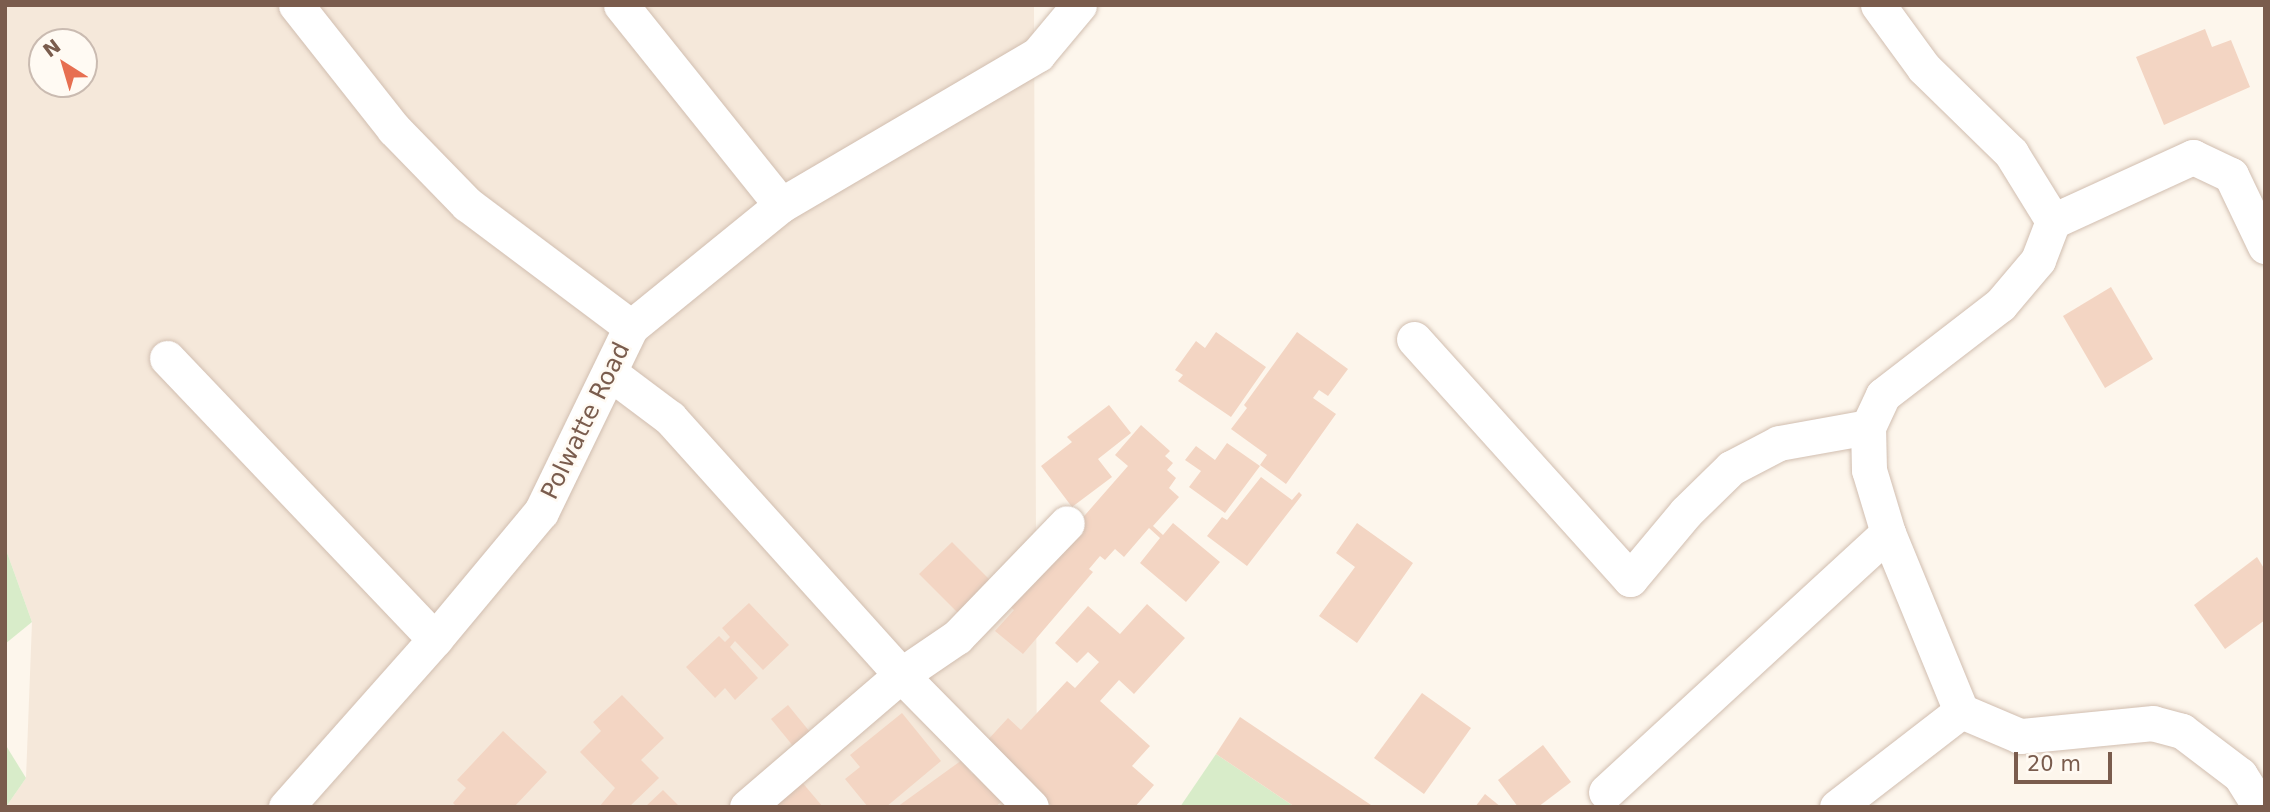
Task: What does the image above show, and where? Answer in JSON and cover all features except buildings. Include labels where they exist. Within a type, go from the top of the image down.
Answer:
[{"type":"street","points":[[296,5],[394,129],[467,204],[631,327]]},
{"type":"street","points":[[621,5],[781,205]]},
{"type":"street","name":"Polwatte Road","points":[[286,807],[435,639],[541,512],[631,327],[781,205],[1038,54],[1079,5]]},
{"type":"street","points":[[1878,5],[1924,68],[2011,153],[2053,221]]},
{"type":"street","points":[[2260,807],[2240,775],[2182,731],[2153,723],[2020,736],[1961,711],[1888,533],[1869,470],[1868,427],[1883,395],[2000,305],[2038,260],[2053,221],[2193,157],[2231,175],[2265,246]]},
{"type":"street","points":[[1414,339],[1630,579],[1686,512],[1731,468],[1779,443],[1868,427]]},
{"type":"street","points":[[167,358],[435,639]]},
{"type":"street","points":[[610,373],[670,418],[901,675],[1031,807]]},
{"type":"street","points":[[747,807],[901,675],[957,637],[1068,523]]},
{"type":"street","points":[[1606,792],[1888,533]]},
{"type":"street","points":[[1837,807],[1961,711]]},
{"type":"shaded area","points":[[5,5],[1034,5],[1037,807],[6,807],[26,778],[32,622],[5,547]]},
{"type":"green space","points":[[5,547],[32,622],[5,644]]},
{"type":"green space","points":[[5,744],[26,778],[6,807],[5,807]]},
{"type":"green space","points":[[1216,754],[1295,807],[1180,807]]}]
